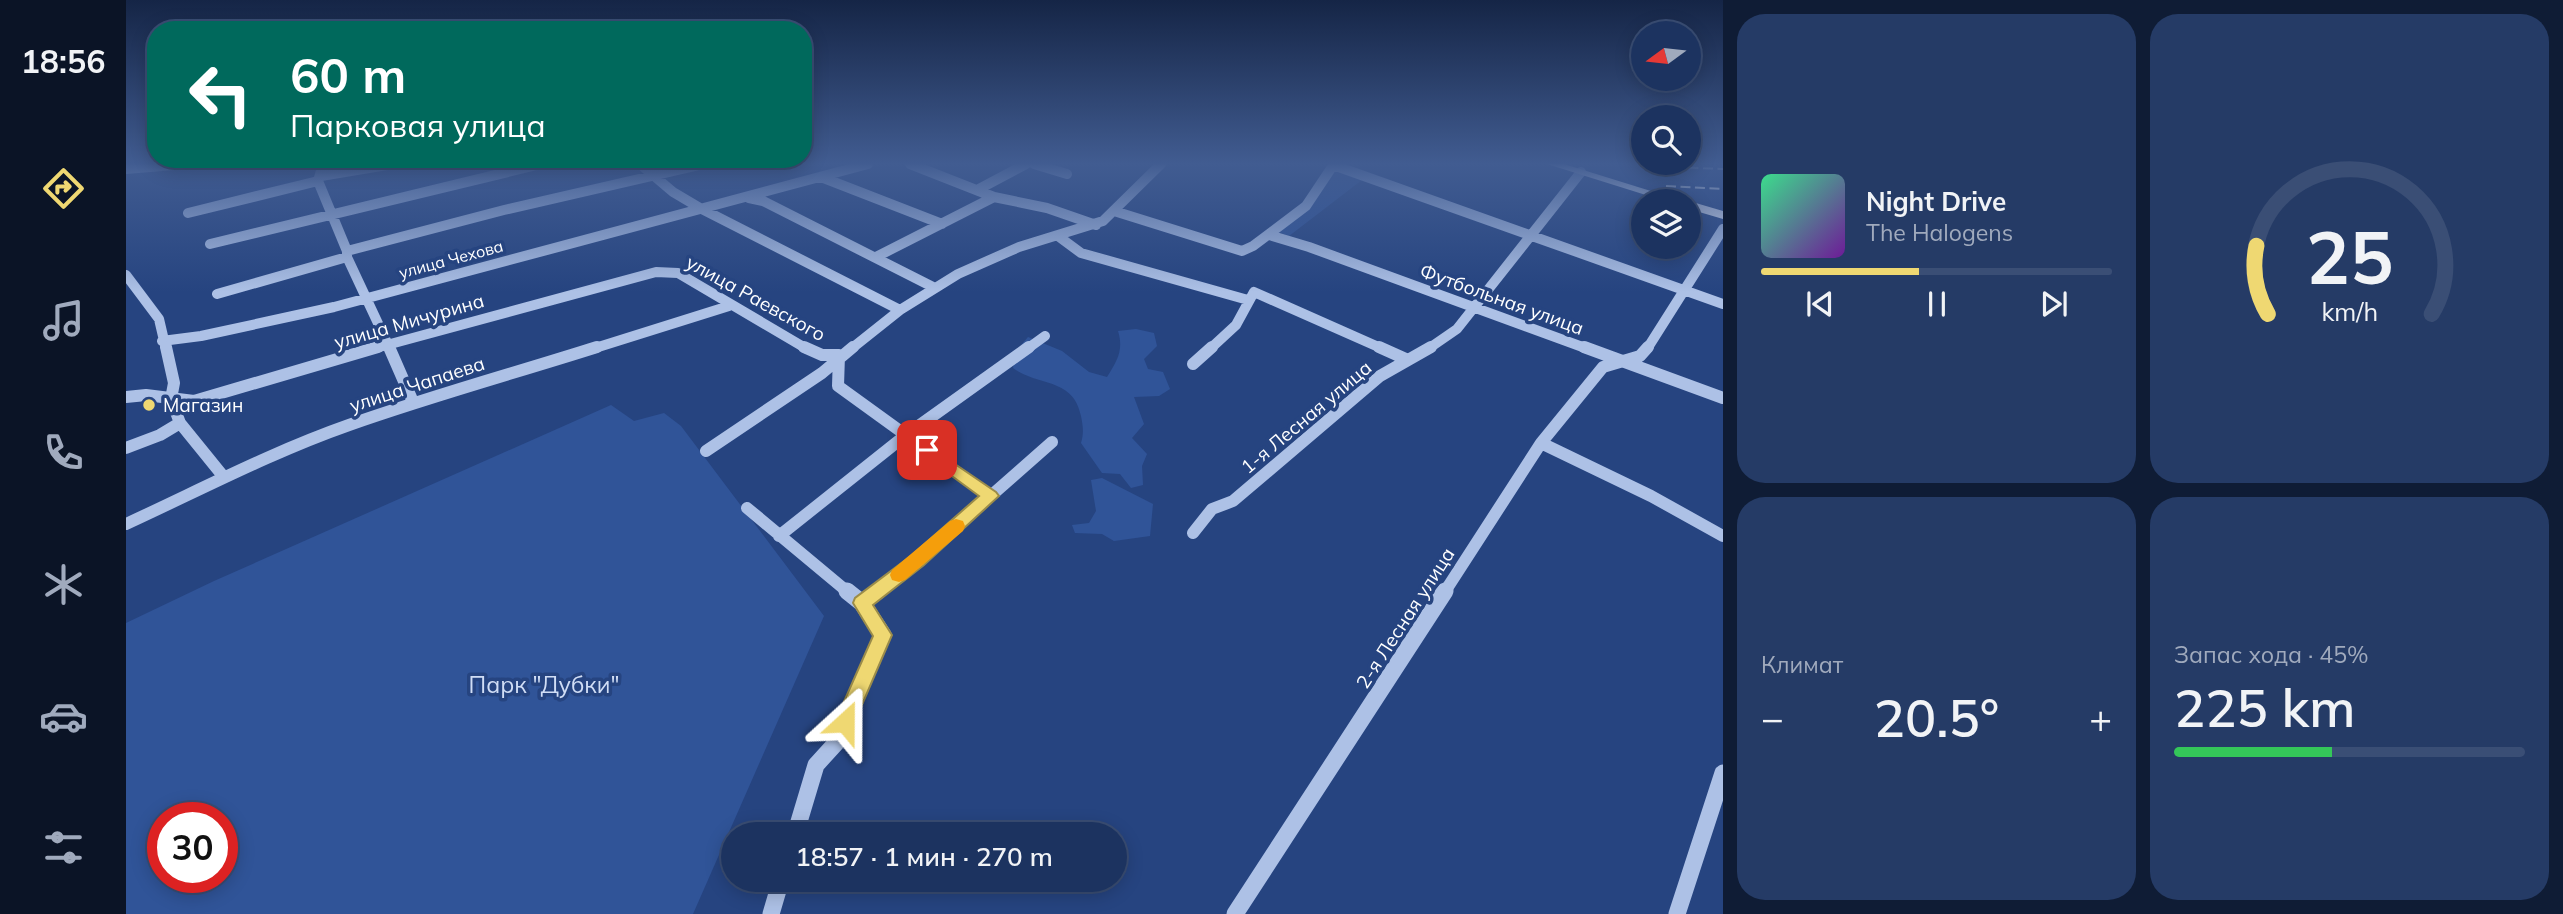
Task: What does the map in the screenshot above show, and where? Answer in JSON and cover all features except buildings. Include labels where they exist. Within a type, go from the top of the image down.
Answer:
[{"type":"main road","points":[[1701,209],[1723,215]]},
{"type":"street","points":[[188,213],[212,207]]},
{"type":"street","points":[[330,207],[347,254],[413,402]]},
{"type":"street","points":[[210,244],[367,207]]},
{"type":"street","points":[[217,293],[347,254],[530,207]]},
{"type":"street","name":"улица Чехова","points":[[162,341],[201,336],[368,297],[706,207]]},
{"type":"street","points":[[774,207],[933,287]]},
{"type":"street","points":[[897,207],[942,224]]},
{"type":"street","points":[[876,257],[975,207]]},
{"type":"street","points":[[1041,207],[1096,225]]},
{"type":"street","points":[[706,451],[822,373],[833,365],[839,355],[851,349],[933,287],[1019,247],[1096,225],[1118,207]]},
{"type":"street","points":[[1114,211],[1242,251],[1269,235],[1305,207]]},
{"type":"street","points":[[1447,207],[1723,304]]},
{"type":"street","name":"1-я Лесная улица","points":[[1193,533],[1212,509],[1233,501],[1380,376],[1457,329],[1471,307],[1553,207]]},
{"type":"street","points":[[700,208],[900,310]]},
{"type":"street","name":"2-я Лесная улица","points":[[1235,914],[1541,443],[1603,367],[1640,356],[1652,344],[1682,290],[1723,229]]},
{"type":"street","name":"Футбольная улица","points":[[1269,235],[1309,247],[1723,398]]},
{"type":"street","points":[[1058,236],[1081,253],[1248,300]]},
{"type":"street","name":"улица Раевского","points":[[656,271],[678,274],[809,351],[829,356],[839,355]]},
{"type":"street","name":"улица Мичурина","points":[[126,397],[146,395],[194,401],[656,271]]},
{"type":"street","points":[[126,275],[159,319],[174,383],[171,399],[180,423],[223,477]]},
{"type":"street","points":[[1193,364],[1236,325],[1254,292],[1408,360]]},
{"type":"street","name":"улица Чапаева","points":[[126,524],[223,477],[348,425],[413,402],[729,306]]},
{"type":"street","points":[[779,536],[906,435],[1045,336]]},
{"type":"street","points":[[839,355],[838,386],[990,496]]},
{"type":"street","points":[[126,448],[160,435],[180,423]]},
{"type":"street","points":[[862,603],[918,560],[1052,442]]},
{"type":"street","points":[[1541,443],[1651,496],[1723,536]]},
{"type":"street","points":[[747,508],[862,603],[883,635],[836,743],[817,765],[799,822]]},
{"type":"street","points":[[1677,914],[1723,773]]},
{"type":"street","points":[[771,914],[777,892]]},
{"type":"green space","points":[[1298,207],[1327,207],[1289,236],[1275,231]]},
{"type":"green space","points":[[1136,329],[1154,333],[1157,346],[1144,359],[1148,369],[1163,372],[1170,389],[1159,396],[1134,397],[1144,424],[1132,438],[1147,454],[1142,466],[1143,485],[1131,488],[1120,474],[1102,473],[1081,443],[1081,416],[1071,395],[1053,384],[1013,368],[1016,351],[1028,337],[1062,351],[1089,372],[1107,377],[1119,355],[1118,331]]},
{"type":"green space","name":"Парк \"Дубки\"","points":[[611,405],[634,421],[664,413],[681,426],[824,616],[733,822],[721,822],[721,850],[693,914],[126,914],[126,623],[214,581]]},
{"type":"green space","points":[[1102,478],[1153,504],[1150,536],[1114,541],[1102,534],[1075,533],[1072,525],[1089,523],[1096,511],[1091,480]]},
{"type":"slow traffic","points":[[899,575],[956,526]]},
{"type":"place","name":"Магазин","points":[[149,405]]},
{"type":"route","points":[[845,722],[883,635],[862,603],[918,560],[990,496],[927,450]]}]
